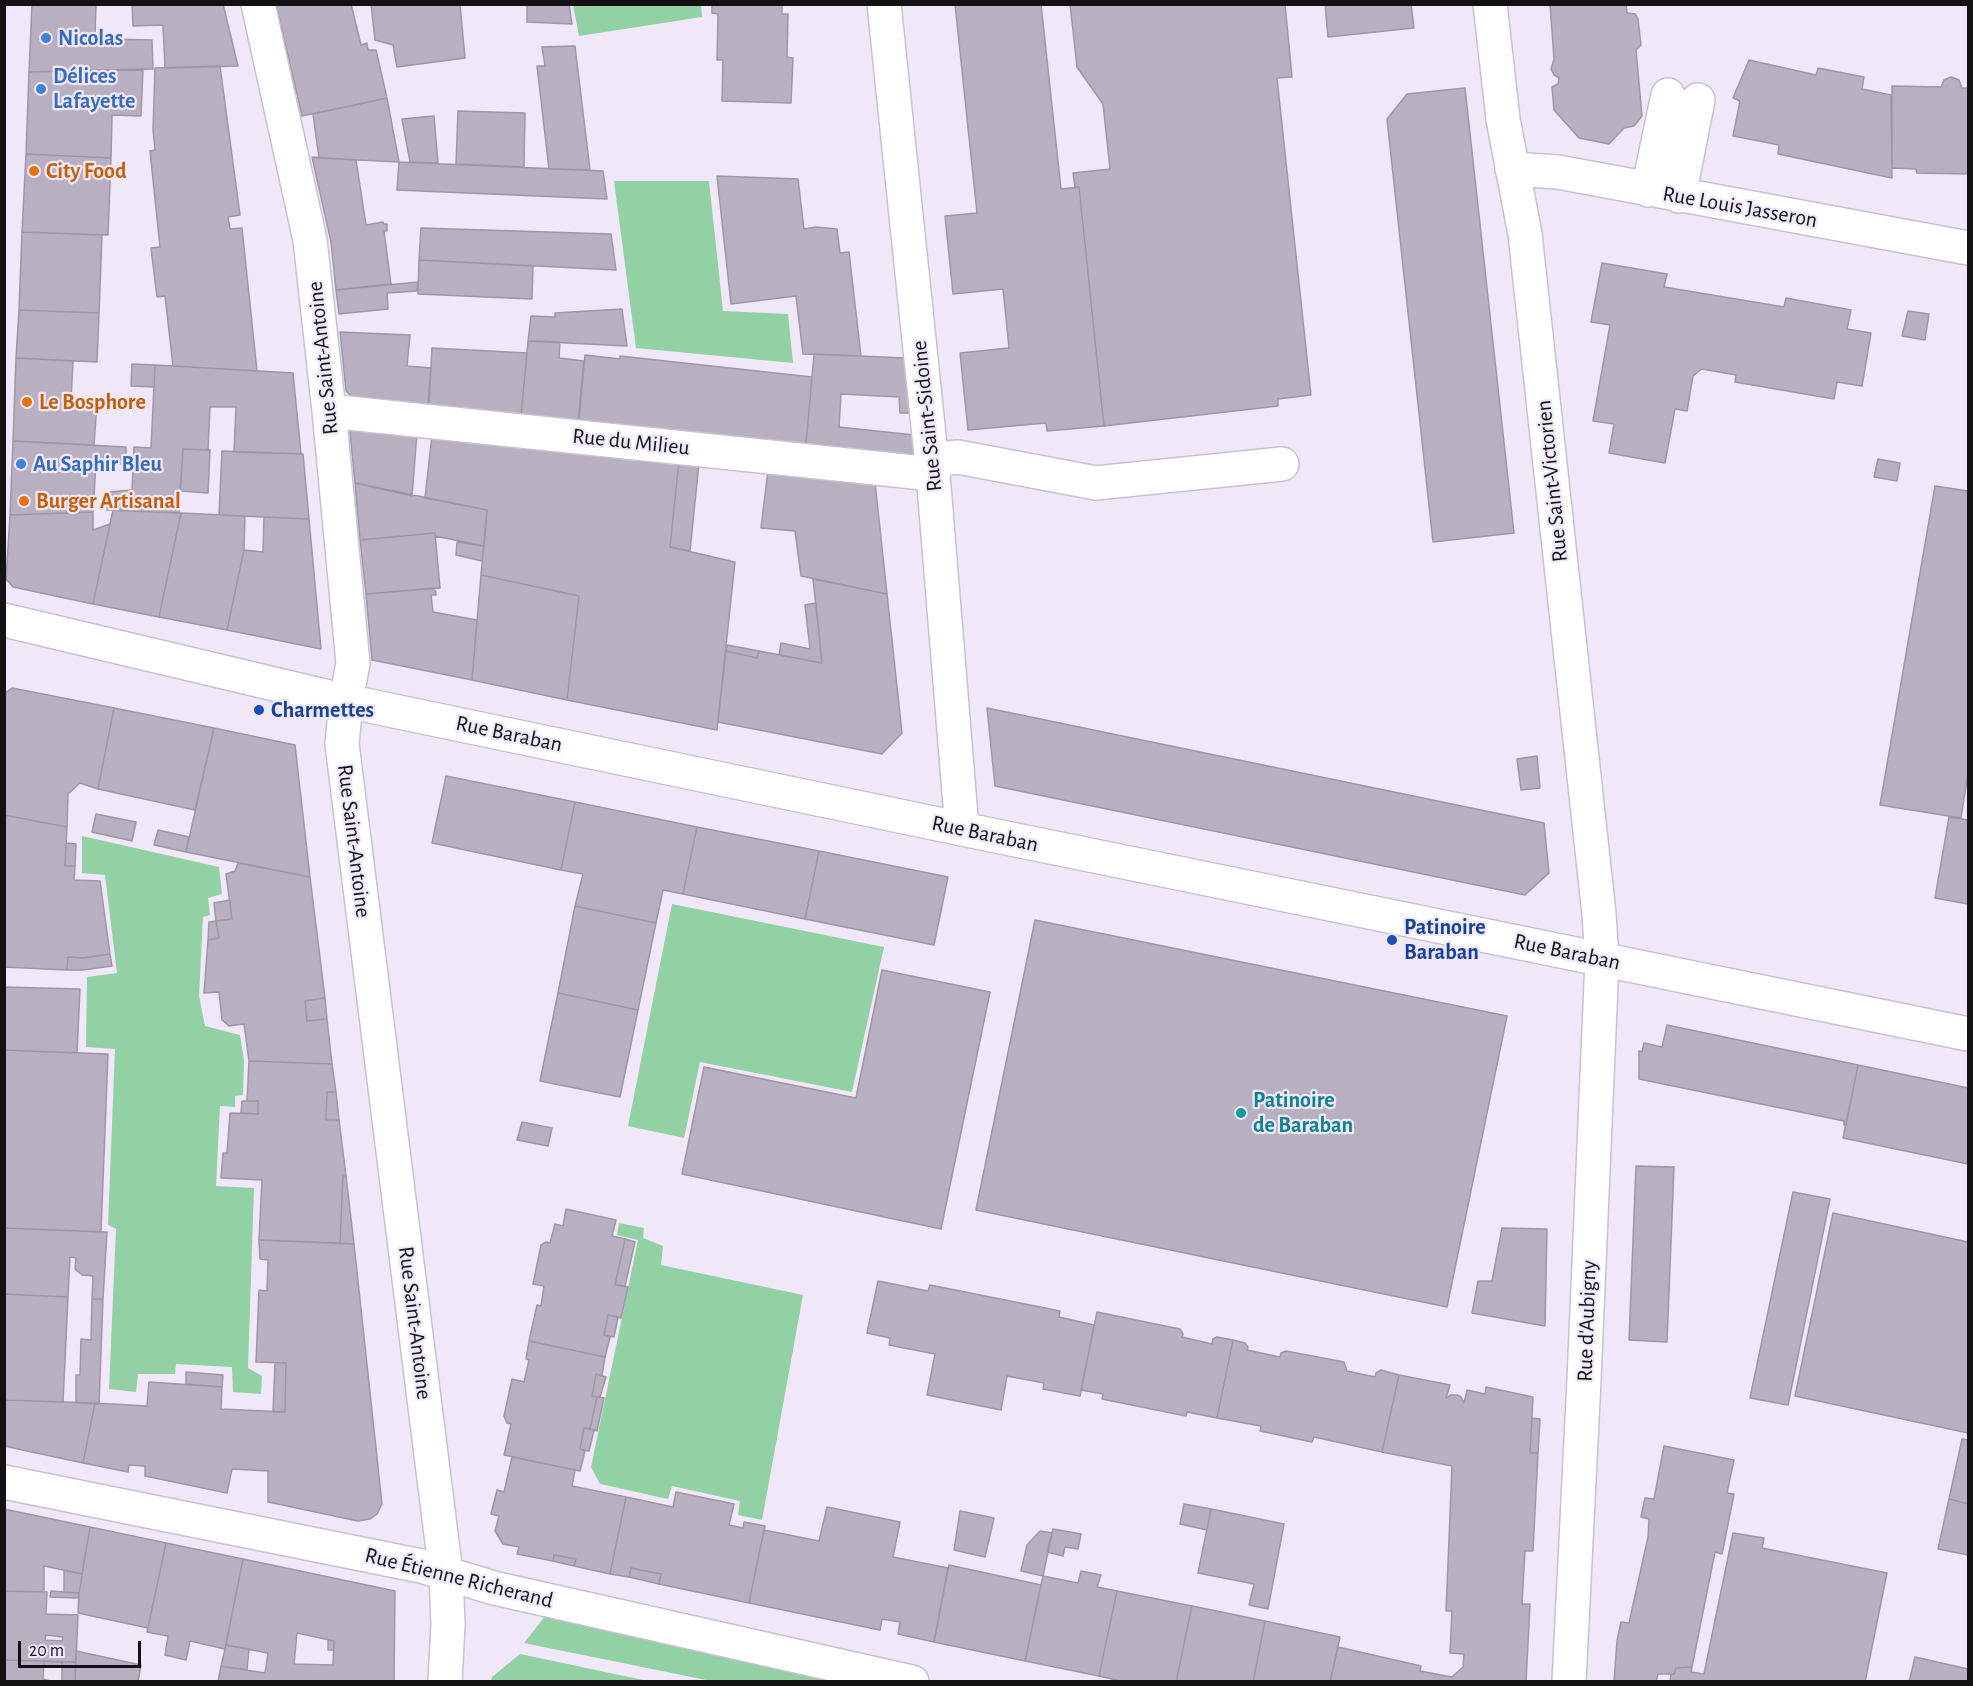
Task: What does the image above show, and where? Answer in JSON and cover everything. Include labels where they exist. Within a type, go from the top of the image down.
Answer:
[{"type":"street","name":"Rue Saint-Antoine","points":[[258,4],[310,240],[353,663],[346,701],[342,744],[446,1574],[448,1624],[445,1682]]},
{"type":"street","name":"Rue Saint-Sidoine","points":[[884,4],[932,467],[962,829]]},
{"type":"street","name":"Rue Saint-Victorien","points":[[1490,4],[1503,119],[1525,234],[1602,960]]},
{"type":"street","points":[[1664,193],[1683,98]]},
{"type":"street","name":"Rue Louis Jasseron","points":[[1512,169],[1558,172],[1968,248]]},
{"type":"street","name":"Rue du Milieu","points":[[329,411],[932,467],[958,457],[1096,483],[1282,464]]},
{"type":"street","name":"Rue Baraban","points":[[4,620],[346,701],[1968,1034]]},
{"type":"street","name":"Rue d'Aubigny","points":[[1569,1682],[1602,960]]},
{"type":"street","name":"Rue Étienne Richerand","points":[[4,1482],[397,1560],[494,1588],[912,1682]]},
{"type":"green space","points":[[573,5],[701,5],[702,17],[579,36]]},
{"type":"green space","points":[[614,181],[709,181],[723,311],[788,314],[793,363],[636,348]]},
{"type":"green space","points":[[82,836],[219,867],[222,894],[208,898],[210,915],[203,917],[199,996],[205,1026],[240,1035],[244,1060],[243,1095],[235,1096],[235,1107],[220,1106],[216,1186],[254,1188],[248,1368],[262,1376],[261,1394],[233,1392],[232,1367],[176,1364],[175,1374],[138,1374],[136,1392],[109,1389],[116,1229],[108,1225],[115,1049],[86,1047],[87,977],[117,973],[105,875],[82,873]]},
{"type":"green space","points":[[672,904],[884,947],[852,1092],[700,1062],[684,1138],[628,1126]]},
{"type":"green space","points":[[619,1223],[644,1228],[643,1238],[663,1246],[661,1265],[803,1295],[762,1520],[738,1515],[740,1501],[672,1486],[668,1499],[600,1484],[591,1467],[638,1240],[617,1235]]},
{"type":"green space","points":[[546,1615],[857,1681],[711,1681],[524,1643]]},
{"type":"green space","points":[[520,1654],[648,1681],[491,1681],[492,1677]]},
{"type":"building","points":[[32,4],[96,4],[95,36],[107,36],[107,39],[152,40],[153,69],[29,72]]},
{"type":"building","points":[[132,4],[223,4],[238,66],[165,68],[163,25],[133,26]]},
{"type":"building","points":[[276,4],[351,4],[361,45],[367,43],[368,50],[376,50],[387,98],[302,116]]},
{"type":"building","points":[[371,4],[460,4],[465,58],[397,67],[393,45],[375,40]]},
{"type":"building","points":[[527,4],[569,4],[572,24],[527,22]]},
{"type":"building","points":[[712,4],[782,4],[782,14],[788,14],[787,57],[793,58],[791,103],[722,101],[723,60],[717,60],[718,14],[712,13]]},
{"type":"building","points":[[955,4],[1041,4],[1061,189],[1079,187],[1104,426],[1047,431],[1046,423],[968,430],[960,353],[1009,348],[1003,289],[953,294],[945,216],[977,213]]},
{"type":"building","points":[[1070,4],[1285,4],[1292,77],[1277,78],[1311,395],[1278,399],[1278,406],[1104,426],[1079,187],[1075,188],[1073,173],[1110,169],[1103,104],[1077,67]]},
{"type":"building","points":[[1325,4],[1411,4],[1414,28],[1328,37]]},
{"type":"building","points":[[1550,4],[1626,4],[1627,13],[1635,14],[1638,19],[1641,45],[1636,50],[1642,116],[1634,126],[1624,128],[1609,144],[1579,138],[1554,110],[1552,87],[1558,84],[1559,78],[1551,69],[1554,59]]},
{"type":"building","points":[[575,46],[590,170],[549,169],[537,66],[545,66],[542,47]]},
{"type":"building","points":[[1749,60],[1816,75],[1818,68],[1864,77],[1862,89],[1891,95],[1892,178],[1778,154],[1779,145],[1733,136],[1740,101],[1733,98]]},
{"type":"building","points":[[220,66],[240,215],[228,217],[230,229],[242,228],[257,371],[173,366],[165,296],[157,297],[151,248],[160,247],[150,151],[155,150],[153,130],[155,68]]},
{"type":"building","points":[[143,69],[141,116],[112,115],[111,158],[26,154],[29,72]]},
{"type":"building","points":[[1951,77],[1959,80],[1962,88],[1968,88],[1968,174],[1917,173],[1916,169],[1892,168],[1892,86],[1941,87],[1944,80]]},
{"type":"building","points":[[1465,88],[1514,533],[1433,542],[1387,119],[1407,94]]},
{"type":"building","points":[[387,98],[399,162],[319,158],[313,114]]},
{"type":"building","points":[[458,111],[525,113],[524,167],[456,164]]},
{"type":"building","points":[[434,116],[438,163],[410,162],[402,119]]},
{"type":"building","points":[[26,154],[111,158],[108,235],[22,232]]},
{"type":"building","points":[[312,157],[356,160],[366,225],[383,222],[387,224],[387,231],[384,231],[391,284],[336,290],[331,242]]},
{"type":"building","points":[[399,162],[603,171],[607,199],[397,190]]},
{"type":"building","points":[[717,176],[798,179],[804,229],[816,227],[837,229],[840,253],[849,252],[861,356],[803,354],[796,296],[731,304]]},
{"type":"building","points":[[421,228],[611,234],[616,270],[419,260]]},
{"type":"building","points":[[22,232],[102,235],[99,313],[19,310]]},
{"type":"building","points":[[419,260],[533,266],[532,299],[418,294]]},
{"type":"building","points":[[1602,263],[1667,274],[1664,287],[1784,307],[1786,298],[1851,310],[1847,329],[1871,333],[1862,386],[1837,382],[1834,399],[1735,382],[1736,375],[1702,369],[1693,376],[1687,411],[1675,409],[1665,463],[1609,453],[1614,424],[1593,421],[1610,325],[1591,322]]},
{"type":"building","points":[[418,282],[417,291],[387,293],[388,309],[339,314],[336,290]]},
{"type":"building","points":[[622,309],[627,346],[528,341],[531,316],[555,317],[555,313]]},
{"type":"building","points":[[19,310],[99,313],[97,362],[16,358]]},
{"type":"building","points":[[1908,311],[1929,314],[1925,340],[1902,336]]},
{"type":"building","points":[[340,332],[410,335],[407,366],[431,368],[428,404],[351,396],[346,391]]},
{"type":"building","points":[[528,341],[560,342],[559,358],[584,361],[578,422],[521,417]]},
{"type":"building","points":[[432,348],[527,353],[521,416],[429,406]]},
{"type":"building","points":[[814,354],[906,358],[912,413],[900,413],[899,397],[841,394],[839,427],[914,435],[916,456],[806,444]]},
{"type":"building","points":[[585,355],[620,359],[620,356],[812,377],[806,444],[579,420]]},
{"type":"building","points":[[16,358],[73,361],[71,401],[97,403],[94,445],[13,441]]},
{"type":"building","points":[[132,364],[155,365],[154,387],[131,386]]},
{"type":"building","points":[[155,365],[293,373],[301,454],[234,452],[236,407],[210,407],[208,450],[183,449],[179,513],[107,510],[108,492],[132,490],[134,447],[151,448]]},
{"type":"building","points":[[355,427],[417,433],[412,496],[355,483],[350,432]]},
{"type":"building","points":[[432,435],[679,461],[670,547],[735,562],[717,730],[567,700],[579,596],[481,575],[487,510],[425,498]]},
{"type":"building","points":[[13,441],[126,447],[126,464],[96,463],[93,512],[10,515]]},
{"type":"building","points":[[183,449],[210,450],[208,493],[180,491]]},
{"type":"building","points":[[222,451],[303,454],[309,519],[219,515]]},
{"type":"building","points":[[1878,459],[1900,463],[1897,481],[1874,477]]},
{"type":"building","points":[[679,461],[699,463],[690,551],[670,547]]},
{"type":"building","points":[[768,470],[875,482],[887,594],[801,576],[795,531],[761,528]]},
{"type":"building","points":[[355,483],[487,510],[484,546],[435,536],[435,533],[360,540]]},
{"type":"building","points":[[1935,486],[1968,491],[1968,773],[1961,818],[1880,805]]},
{"type":"building","points":[[113,510],[181,513],[159,617],[93,604]]},
{"type":"building","points":[[93,512],[93,530],[110,524],[93,604],[13,587],[6,579],[10,515]]},
{"type":"building","points":[[181,513],[245,516],[244,550],[227,630],[159,617]]},
{"type":"building","points":[[264,517],[309,519],[321,649],[227,630],[244,550],[263,552]]},
{"type":"building","points":[[435,533],[440,588],[366,594],[360,540]]},
{"type":"building","points":[[457,542],[484,546],[482,561],[456,555]]},
{"type":"building","points":[[481,575],[579,596],[567,700],[472,680]]},
{"type":"building","points":[[813,579],[887,594],[902,733],[882,754],[718,722],[726,651],[757,658],[759,651],[822,663]]},
{"type":"building","points":[[435,588],[436,595],[431,595],[433,612],[477,620],[472,680],[372,660],[366,594]]},
{"type":"building","points":[[816,603],[822,663],[779,655],[781,643],[810,649],[805,605]]},
{"type":"building","points":[[727,645],[759,651],[757,658],[726,651]]},
{"type":"building","points":[[12,688],[114,708],[98,789],[80,783],[68,794],[67,827],[4,815],[4,694]]},
{"type":"building","points":[[114,708],[214,728],[195,810],[98,789]]},
{"type":"building","points":[[987,708],[1544,823],[1549,873],[1525,895],[995,786]]},
{"type":"building","points":[[214,728],[295,745],[310,877],[186,852]]},
{"type":"building","points":[[1537,756],[1540,788],[1521,790],[1517,759]]},
{"type":"building","points":[[446,776],[575,802],[561,870],[432,843]]},
{"type":"building","points":[[575,802],[697,827],[683,894],[663,890],[656,923],[575,906],[583,874],[561,870]]},
{"type":"building","points":[[96,814],[136,822],[132,841],[92,832]]},
{"type":"building","points":[[4,815],[67,827],[65,866],[75,866],[74,880],[100,881],[110,954],[83,958],[68,957],[67,970],[4,967]]},
{"type":"building","points":[[1949,817],[1968,820],[1968,904],[1935,898]]},
{"type":"building","points":[[697,827],[819,851],[805,919],[683,894]]},
{"type":"building","points":[[158,830],[189,837],[186,852],[154,845]]},
{"type":"building","points":[[66,843],[76,844],[75,866],[65,866]]},
{"type":"building","points":[[819,851],[948,877],[934,945],[805,919]]},
{"type":"building","points":[[238,863],[310,877],[325,998],[305,1001],[307,1021],[327,1019],[332,1064],[249,1061],[244,1024],[229,1026],[222,1020],[219,992],[204,993],[208,940],[219,938],[216,921],[232,919],[226,874],[235,871]]},
{"type":"building","points":[[230,900],[232,919],[216,921],[214,903]]},
{"type":"building","points":[[575,906],[656,923],[638,1010],[558,993]]},
{"type":"building","name":"Patinoire de Baraban","points":[[1035,920],[1507,1016],[1447,1307],[976,1210]]},
{"type":"building","points":[[216,921],[219,938],[208,940],[209,922]]},
{"type":"building","points":[[110,954],[112,966],[67,970],[68,957],[83,958]]},
{"type":"building","points":[[882,970],[990,992],[941,1229],[682,1174],[704,1067],[856,1098]]},
{"type":"building","points":[[4,987],[80,989],[77,1053],[4,1050]]},
{"type":"building","points":[[558,993],[638,1010],[620,1097],[540,1081]]},
{"type":"building","points":[[325,998],[327,1019],[307,1021],[305,1001]]},
{"type":"building","points":[[1667,1025],[1858,1065],[1846,1125],[1844,1121],[1639,1079],[1639,1051],[1642,1052],[1644,1043],[1662,1047]]},
{"type":"building","points":[[4,1050],[108,1054],[101,1232],[4,1228]]},
{"type":"building","points":[[249,1061],[332,1064],[336,1092],[327,1092],[326,1120],[339,1120],[346,1176],[343,1176],[340,1243],[259,1240],[262,1180],[221,1178],[223,1153],[227,1153],[230,1113],[258,1114],[258,1101],[247,1101]]},
{"type":"building","points":[[1858,1065],[1968,1088],[1968,1164],[1843,1138]]},
{"type":"building","points":[[327,1092],[336,1092],[339,1120],[326,1120]]},
{"type":"building","points":[[242,1101],[258,1101],[258,1114],[241,1113]]},
{"type":"building","points":[[522,1122],[552,1128],[548,1146],[517,1140]]},
{"type":"building","points":[[1636,1166],[1674,1167],[1667,1342],[1629,1340]]},
{"type":"building","points":[[343,1176],[346,1176],[354,1244],[340,1243]]},
{"type":"building","points":[[1793,1192],[1830,1199],[1788,1405],[1750,1398]]},
{"type":"building","points":[[566,1209],[616,1220],[612,1236],[625,1239],[615,1285],[628,1287],[621,1318],[608,1315],[604,1335],[610,1337],[605,1357],[529,1341],[537,1305],[541,1306],[544,1286],[533,1284],[541,1245],[546,1242],[550,1243],[555,1224],[563,1226]]},
{"type":"building","points":[[1833,1213],[1968,1242],[1968,1433],[1795,1396]]},
{"type":"building","points":[[4,1228],[107,1232],[103,1299],[92,1299],[93,1276],[82,1275],[75,1269],[76,1258],[70,1257],[68,1297],[4,1294]]},
{"type":"building","points":[[1502,1228],[1547,1229],[1545,1326],[1472,1313],[1478,1281],[1492,1281]]},
{"type":"building","points":[[625,1239],[635,1242],[625,1286],[615,1285]]},
{"type":"building","points":[[259,1240],[354,1244],[382,1504],[377,1514],[370,1519],[358,1521],[268,1502],[268,1471],[232,1469],[227,1493],[145,1476],[145,1466],[129,1465],[128,1472],[83,1463],[95,1403],[147,1406],[149,1382],[222,1387],[221,1409],[285,1412],[286,1363],[256,1362],[259,1290],[267,1291],[268,1260],[260,1259]]},
{"type":"building","points":[[878,1281],[928,1291],[930,1285],[1060,1311],[1059,1317],[1094,1325],[1080,1396],[1043,1389],[1044,1383],[1007,1376],[1001,1410],[927,1395],[935,1354],[889,1345],[890,1338],[867,1333]]},
{"type":"building","points":[[4,1294],[68,1297],[63,1402],[4,1400]]},
{"type":"building","points":[[92,1299],[103,1299],[99,1404],[76,1403],[76,1375],[80,1375],[81,1339],[91,1340]]},
{"type":"building","points":[[1097,1312],[1180,1329],[1182,1337],[1212,1344],[1213,1339],[1217,1337],[1233,1340],[1217,1418],[1187,1412],[1186,1416],[1102,1399],[1103,1394],[1081,1390]]},
{"type":"building","points":[[608,1315],[618,1317],[614,1337],[604,1335]]},
{"type":"building","points":[[1233,1340],[1245,1343],[1247,1350],[1280,1357],[1281,1353],[1286,1351],[1344,1362],[1347,1371],[1375,1377],[1376,1373],[1381,1370],[1399,1375],[1382,1452],[1314,1437],[1312,1442],[1260,1431],[1261,1426],[1217,1418]]},
{"type":"building","points":[[529,1341],[605,1357],[602,1376],[596,1374],[592,1396],[597,1397],[590,1429],[584,1428],[580,1449],[585,1451],[580,1471],[504,1455],[511,1424],[507,1423],[504,1416],[512,1379],[524,1382],[529,1360],[526,1359]]},
{"type":"building","points":[[275,1363],[286,1363],[285,1412],[273,1412]]},
{"type":"building","points":[[186,1372],[223,1375],[222,1387],[186,1384]]},
{"type":"building","points":[[596,1374],[606,1377],[600,1397],[592,1396]]},
{"type":"building","points":[[1399,1375],[1450,1385],[1446,1398],[1457,1395],[1464,1403],[1467,1390],[1485,1394],[1486,1387],[1533,1397],[1530,1453],[1538,1453],[1533,1551],[1525,1551],[1522,1604],[1530,1604],[1526,1682],[1330,1682],[1338,1647],[1421,1666],[1420,1671],[1452,1677],[1463,1667],[1464,1654],[1450,1653],[1452,1611],[1446,1611],[1452,1466],[1382,1452]]},
{"type":"building","points":[[597,1397],[604,1398],[597,1431],[590,1429]]},
{"type":"building","points":[[4,1400],[95,1403],[83,1463],[4,1446]]},
{"type":"building","points":[[1532,1418],[1540,1419],[1538,1453],[1530,1453]]},
{"type":"building","points":[[584,1428],[594,1430],[589,1451],[580,1449]]},
{"type":"building","points":[[1962,1439],[1968,1440],[1968,1504],[1949,1499]]},
{"type":"building","points":[[1664,1446],[1734,1460],[1727,1493],[1734,1494],[1722,1554],[1715,1552],[1692,1667],[1676,1668],[1674,1674],[1658,1674],[1656,1682],[1614,1682],[1621,1622],[1629,1623],[1648,1537],[1649,1519],[1641,1517],[1645,1498],[1654,1499]]},
{"type":"building","points":[[512,1457],[575,1470],[572,1486],[626,1497],[610,1574],[574,1566],[576,1559],[554,1555],[553,1561],[517,1554],[519,1547],[503,1544],[495,1531],[499,1516],[491,1514],[497,1490],[504,1492]]},
{"type":"building","points":[[676,1492],[734,1504],[729,1525],[743,1528],[744,1522],[765,1526],[749,1603],[659,1584],[661,1574],[631,1568],[629,1577],[610,1574],[626,1497],[673,1507]]},
{"type":"building","points":[[1949,1499],[1968,1504],[1968,1555],[1938,1549]]},
{"type":"building","points":[[1184,1504],[1211,1509],[1207,1530],[1180,1524]]},
{"type":"building","points":[[827,1507],[900,1522],[893,1557],[948,1568],[934,1642],[898,1634],[900,1622],[882,1619],[880,1630],[749,1603],[764,1530],[819,1541]]},
{"type":"building","points":[[4,1509],[90,1527],[82,1574],[44,1566],[44,1592],[4,1591]]},
{"type":"building","points":[[1211,1509],[1284,1524],[1268,1609],[1249,1605],[1254,1584],[1198,1573]]},
{"type":"building","points":[[960,1511],[994,1518],[985,1557],[954,1550]]},
{"type":"building","points":[[90,1527],[166,1543],[148,1628],[78,1613]]},
{"type":"building","points":[[1053,1529],[1081,1534],[1078,1549],[1065,1547],[1063,1556],[1047,1552]]},
{"type":"building","points":[[1040,1531],[1052,1533],[1043,1576],[1021,1571],[1027,1545]]},
{"type":"building","points":[[1733,1533],[1764,1538],[1762,1548],[1887,1573],[1865,1682],[1670,1682],[1671,1674],[1674,1674],[1676,1668],[1692,1667],[1691,1672],[1704,1674]]},
{"type":"building","points":[[166,1543],[243,1559],[225,1649],[190,1641],[186,1660],[165,1655],[168,1636],[147,1632]]},
{"type":"building","points":[[554,1555],[576,1559],[574,1566],[553,1561]]},
{"type":"building","points":[[243,1559],[395,1591],[394,1682],[218,1682],[221,1666],[265,1673],[268,1653],[226,1645]],"holes":[[[297,1633],[334,1641],[333,1665],[294,1664]]]},
{"type":"building","points":[[949,1565],[1041,1585],[1025,1661],[934,1642]]},
{"type":"building","points":[[631,1568],[661,1574],[659,1584],[629,1577]]},
{"type":"building","points":[[64,1570],[82,1574],[79,1593],[64,1592]]},
{"type":"building","points":[[1081,1571],[1101,1575],[1097,1587],[1117,1591],[1099,1676],[1025,1661],[1043,1576],[1078,1583]]},
{"type":"building","points":[[4,1591],[47,1592],[46,1614],[78,1615],[76,1662],[4,1660]],"holes":[[[46,1635],[63,1637],[62,1641],[45,1640]]]},
{"type":"building","points":[[51,1591],[79,1593],[79,1598],[50,1597]]},
{"type":"building","points":[[1117,1591],[1192,1606],[1176,1682],[1125,1682],[1099,1676]]},
{"type":"building","points":[[1192,1606],[1265,1621],[1253,1682],[1176,1682]]},
{"type":"building","points":[[1265,1621],[1340,1637],[1330,1682],[1253,1682]]},
{"type":"building","points":[[328,1640],[334,1641],[334,1650],[328,1650]]},
{"type":"building","points":[[226,1645],[249,1649],[247,1670],[221,1666]]},
{"type":"building","points":[[76,1651],[141,1665],[138,1682],[75,1682]]},
{"type":"building","points":[[1915,1657],[1968,1669],[1968,1682],[1909,1682]]},
{"type":"building","points":[[4,1660],[44,1661],[43,1679],[54,1682],[4,1682]]},
{"type":"building","points":[[44,1661],[62,1662],[62,1667],[44,1666]]},
{"type":"building","points":[[62,1662],[76,1662],[75,1682],[62,1682]]},
{"type":"place","name":"Nicolas","points":[[46,38]]},
{"type":"place","name":"Délices Lafayette","points":[[41,89]]},
{"type":"place","name":"City Food","points":[[34,171]]},
{"type":"place","name":"Le Bosphore","points":[[27,402]]},
{"type":"place","name":"Au Saphir Bleu","points":[[21,464]]},
{"type":"place","name":"Burger Artisanal","points":[[24,501]]},
{"type":"place","name":"Charmettes","points":[[259,710]]},
{"type":"place","name":"Patinoire Baraban","points":[[1392,940]]},
{"type":"place","name":"Patinoire de Baraban","points":[[1241,1113]]}]
